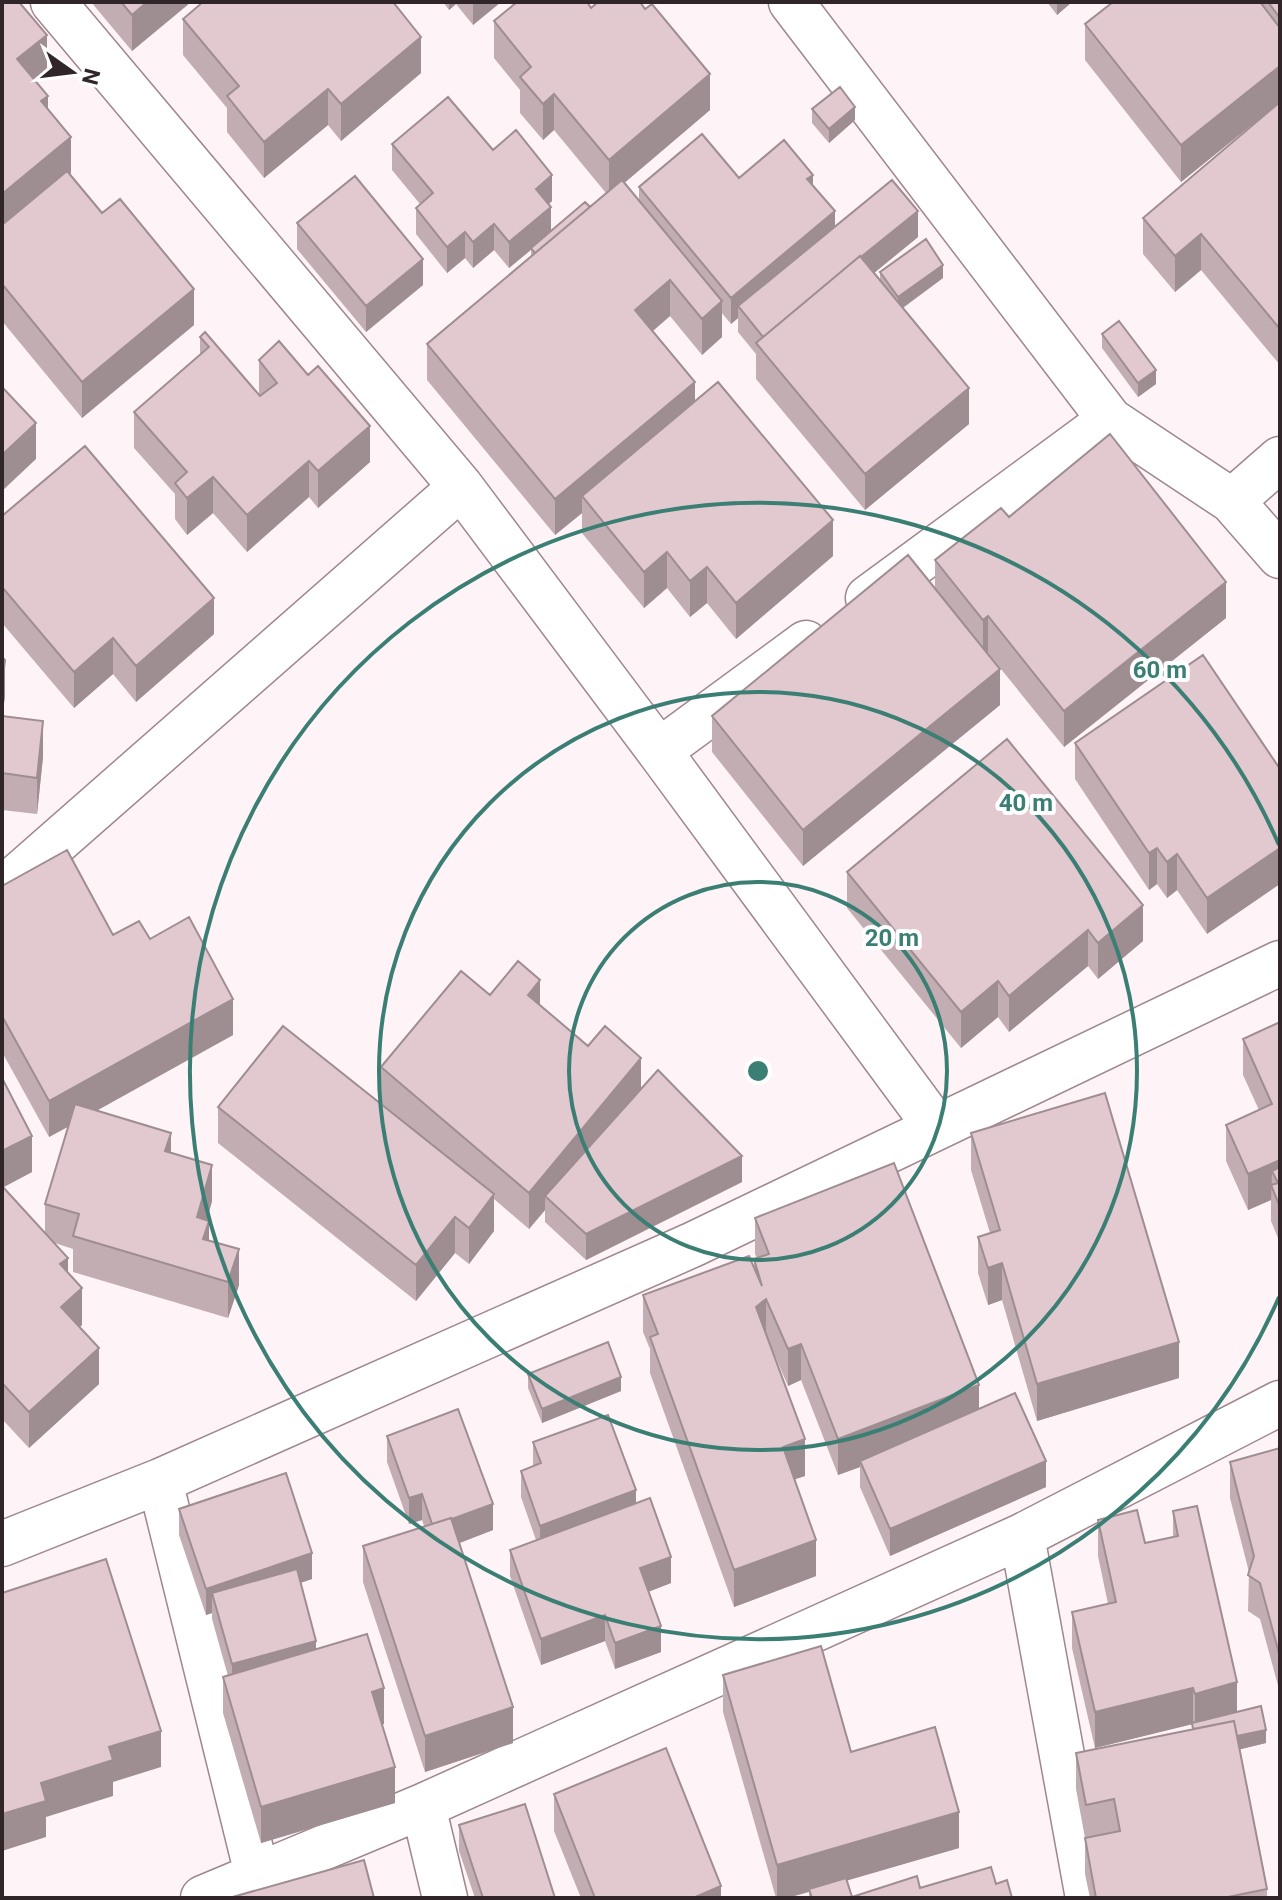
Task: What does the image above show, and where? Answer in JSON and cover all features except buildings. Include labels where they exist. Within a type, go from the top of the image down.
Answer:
[{"type":"street","points":[[53,2],[461,487],[936,1127]]},
{"type":"street","points":[[791,2],[1110,420],[1232,501],[1280,556]]},
{"type":"street","points":[[659,751],[1110,420]]},
{"type":"street","points":[[1232,501],[1280,459]]},
{"type":"street","points":[[2,890],[461,487]]},
{"type":"street","points":[[2,1544],[160,1481],[694,1244],[1280,963]]},
{"type":"street","points":[[203,1898],[423,1806],[1022,1536],[1280,1403]]},
{"type":"street","points":[[160,1481],[257,1874]]},
{"type":"street","points":[[1022,1536],[1088,1898]]},
{"type":"street","points":[[423,1806],[445,1898]]}]
